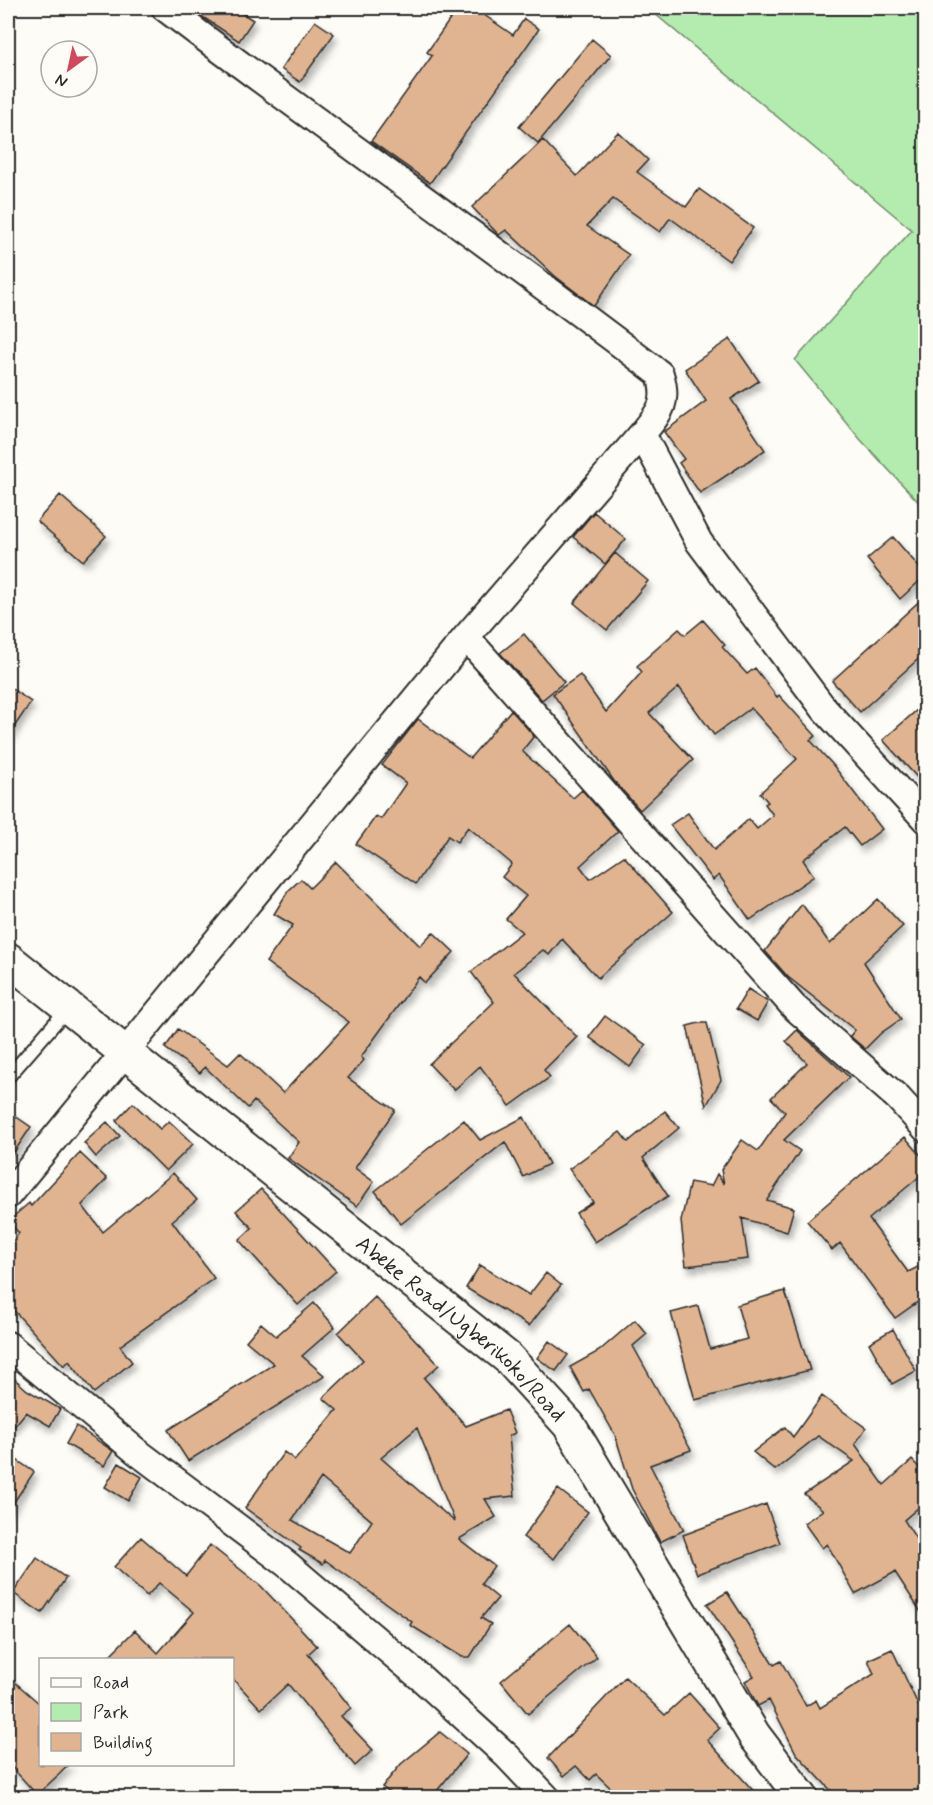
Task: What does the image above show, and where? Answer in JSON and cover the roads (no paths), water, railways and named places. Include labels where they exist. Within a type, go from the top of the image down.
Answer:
[{"type":"street","points":[[8,1195],[466,637],[642,434],[661,410],[665,390],[660,374],[530,274],[340,139],[165,8]]},
{"type":"street","points":[[642,434],[699,542],[825,710],[926,820]]},
{"type":"street","points":[[466,637],[794,1007],[898,1098],[926,1129]]},
{"type":"street","name":"Abeke Road/Ugberikoko/Road","points":[[8,959],[508,1358],[568,1425],[754,1735],[802,1797]]},
{"type":"street","points":[[8,1345],[136,1451],[288,1565],[429,1685],[507,1756],[547,1797]]},
{"type":"lane","points":[[8,1077],[69,1007]]}]
